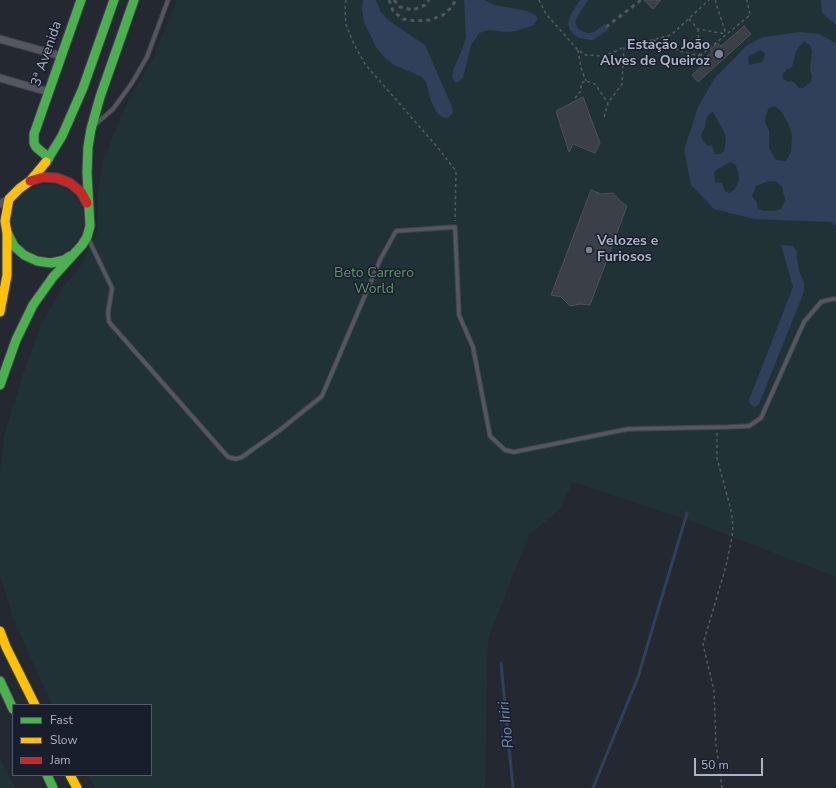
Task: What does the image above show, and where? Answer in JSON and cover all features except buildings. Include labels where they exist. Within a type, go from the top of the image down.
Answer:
[{"type":"main road","name":"3ª Avenida","points":[[49,158],[39,151],[34,143],[34,134],[81,0]]},
{"type":"main road","points":[[0,312],[7,275],[4,231],[9,199],[30,181],[49,158],[62,136],[74,112],[114,0]]},
{"type":"main road","points":[[0,385],[16,340],[33,304],[53,277],[82,245],[87,237],[90,220],[88,204],[88,147],[91,129],[100,97],[134,0]]},
{"type":"main road","points":[[30,181],[43,177],[57,178],[70,183],[80,192],[88,204]]},
{"type":"main road","points":[[4,231],[14,246],[24,255],[37,261],[50,263],[64,260],[76,252]]},
{"type":"main road","points":[[0,631],[6,647],[34,704]]},
{"type":"main road","points":[[0,681],[12,707]]},
{"type":"main road","points":[[47,776],[53,788]]},
{"type":"main road","points":[[71,776],[77,788]]},
{"type":"street","points":[[0,39],[61,56]]},
{"type":"street","points":[[0,78],[49,92]]},
{"type":"street","points":[[0,204],[9,199]]},
{"type":"lane","points":[[91,129],[113,109],[132,83],[147,57],[168,0]]},
{"type":"lane","points":[[87,237],[112,288],[108,314],[109,322],[228,457],[236,459],[242,457],[280,430],[322,396],[381,258],[396,231],[455,227],[459,316],[473,347],[490,436],[505,450],[514,452],[628,430],[749,426],[761,418],[804,322],[821,302],[836,299]]},
{"type":"path","points":[[346,0],[344,9],[346,26],[365,64],[456,171],[455,227]]},
{"type":"path","points":[[539,0],[546,14],[578,50],[586,55],[599,56],[612,53],[624,47],[672,34],[709,0]]},
{"type":"path","points":[[715,0],[726,34]]},
{"type":"path","points":[[700,56],[750,15],[747,0]]},
{"type":"path","points":[[689,18],[698,28],[726,34]]},
{"type":"path","points":[[698,28],[700,56]]},
{"type":"path","points":[[652,40],[671,46],[679,51],[700,56]]},
{"type":"path","points":[[604,116],[608,103],[622,84],[624,47]]},
{"type":"path","points":[[578,50],[581,68],[586,81]]},
{"type":"path","points":[[586,81],[595,84],[608,103]]},
{"type":"path","points":[[575,98],[581,91],[582,84],[586,81]]},
{"type":"path","points":[[718,428],[717,458],[731,510],[733,525],[726,566],[703,644],[714,691],[716,744],[722,788]]},
{"type":"green space","name":"Beto Carrero World","points":[[177,0],[836,0],[836,577],[702,525],[573,482],[559,510],[529,535],[488,639],[485,788],[95,788],[89,776],[152,776],[152,704],[52,704],[14,621],[0,574],[0,470],[4,436],[23,374],[41,324],[63,287],[79,269],[97,233],[98,192],[103,161],[125,107],[152,60]]},
{"type":"green space","points":[[41,184],[55,184],[62,186],[74,194],[82,206],[84,220],[82,234],[74,246],[62,254],[55,256],[41,256],[34,254],[22,246],[14,234],[12,227],[12,213],[14,206],[22,194],[34,186]]},
{"type":"green space","points":[[0,758],[15,788],[0,788]]},
{"type":"water","points":[[363,0],[376,0],[380,11],[388,20],[425,45],[452,107],[453,113],[448,118],[442,117],[437,113],[431,101],[426,82],[422,77],[394,65],[384,57],[376,47],[364,22],[362,9]]},
{"type":"water","points":[[464,0],[484,0],[494,5],[527,11],[535,15],[537,20],[534,25],[516,31],[507,32],[489,30],[479,33],[471,45],[463,78],[458,82],[455,82],[452,77],[454,68],[466,37]]},
{"type":"water","points":[[580,0],[588,0],[575,22],[578,29],[589,33],[594,32],[605,24],[608,30],[593,40],[579,38],[570,30],[568,23],[571,14]]},
{"type":"water","points":[[821,0],[836,0],[836,25],[822,13]]},
{"type":"water","points":[[800,32],[819,34],[836,43],[836,226],[831,222],[754,219],[714,209],[691,185],[684,150],[698,107],[714,79],[747,45],[764,37]],"holes":[[[804,41],[810,45],[812,51],[810,70],[812,76],[811,82],[803,88],[799,88],[794,82],[783,79],[782,75],[786,70],[792,67],[796,51]],[[760,50],[765,53],[762,62],[749,65],[748,57]],[[775,106],[781,111],[788,123],[792,135],[791,152],[786,161],[776,160],[769,148],[769,130],[765,123],[769,108]],[[713,112],[725,134],[726,141],[724,151],[720,154],[715,154],[712,146],[706,145],[701,137],[705,128],[706,119],[710,113]],[[730,162],[735,164],[738,171],[739,180],[735,189],[729,193],[725,191],[722,183],[715,182],[714,173],[716,170]],[[769,181],[776,181],[782,187],[785,200],[781,209],[774,211],[763,211],[758,208],[757,203],[752,196],[756,186]]]},
{"type":"water","points":[[781,245],[793,246],[796,250],[799,271],[804,283],[804,292],[759,404],[755,407],[750,404],[749,400],[793,287]]},
{"type":"waterway","points":[[593,788],[638,677],[687,513]]},
{"type":"waterway","name":"Rio Iriri","points":[[501,663],[513,788]]},
{"type":"railway","points":[[389,0],[393,11],[403,19],[416,21],[430,20],[443,15],[453,6],[455,0]]},
{"type":"railway","points":[[394,0],[400,7],[413,10],[425,5],[429,0]]},
{"type":"railway","points":[[606,27],[641,0]]},
{"type":"traffic: fast","points":[[49,158],[36,147],[34,143],[34,134],[81,0]]},
{"type":"traffic: fast","points":[[46,162],[62,136],[83,88],[114,0]]},
{"type":"traffic: fast","points":[[0,385],[16,340],[33,305],[53,277],[82,245],[87,237],[90,226],[87,173],[88,147],[91,129],[100,97],[134,0]]},
{"type":"traffic: fast","points":[[8,234],[14,246],[24,255],[37,261],[51,263],[64,260],[70,256]]},
{"type":"traffic: fast","points":[[0,681],[12,707]]},
{"type":"traffic: fast","points":[[47,776],[53,788]]},
{"type":"traffic: slow","points":[[0,312],[7,275],[7,233],[5,221],[9,199],[30,181],[46,162]]},
{"type":"traffic: slow","points":[[0,631],[6,647],[34,704]]},
{"type":"traffic: slow","points":[[71,776],[77,788]]},
{"type":"traffic: jam","points":[[30,181],[43,177],[57,178],[70,183],[81,192],[87,203]]},
{"type":"place","name":"Estação João Alves de Queiroz","points":[[719,54]]},
{"type":"place","name":"Velozes e Furiosos","points":[[589,250]]}]
